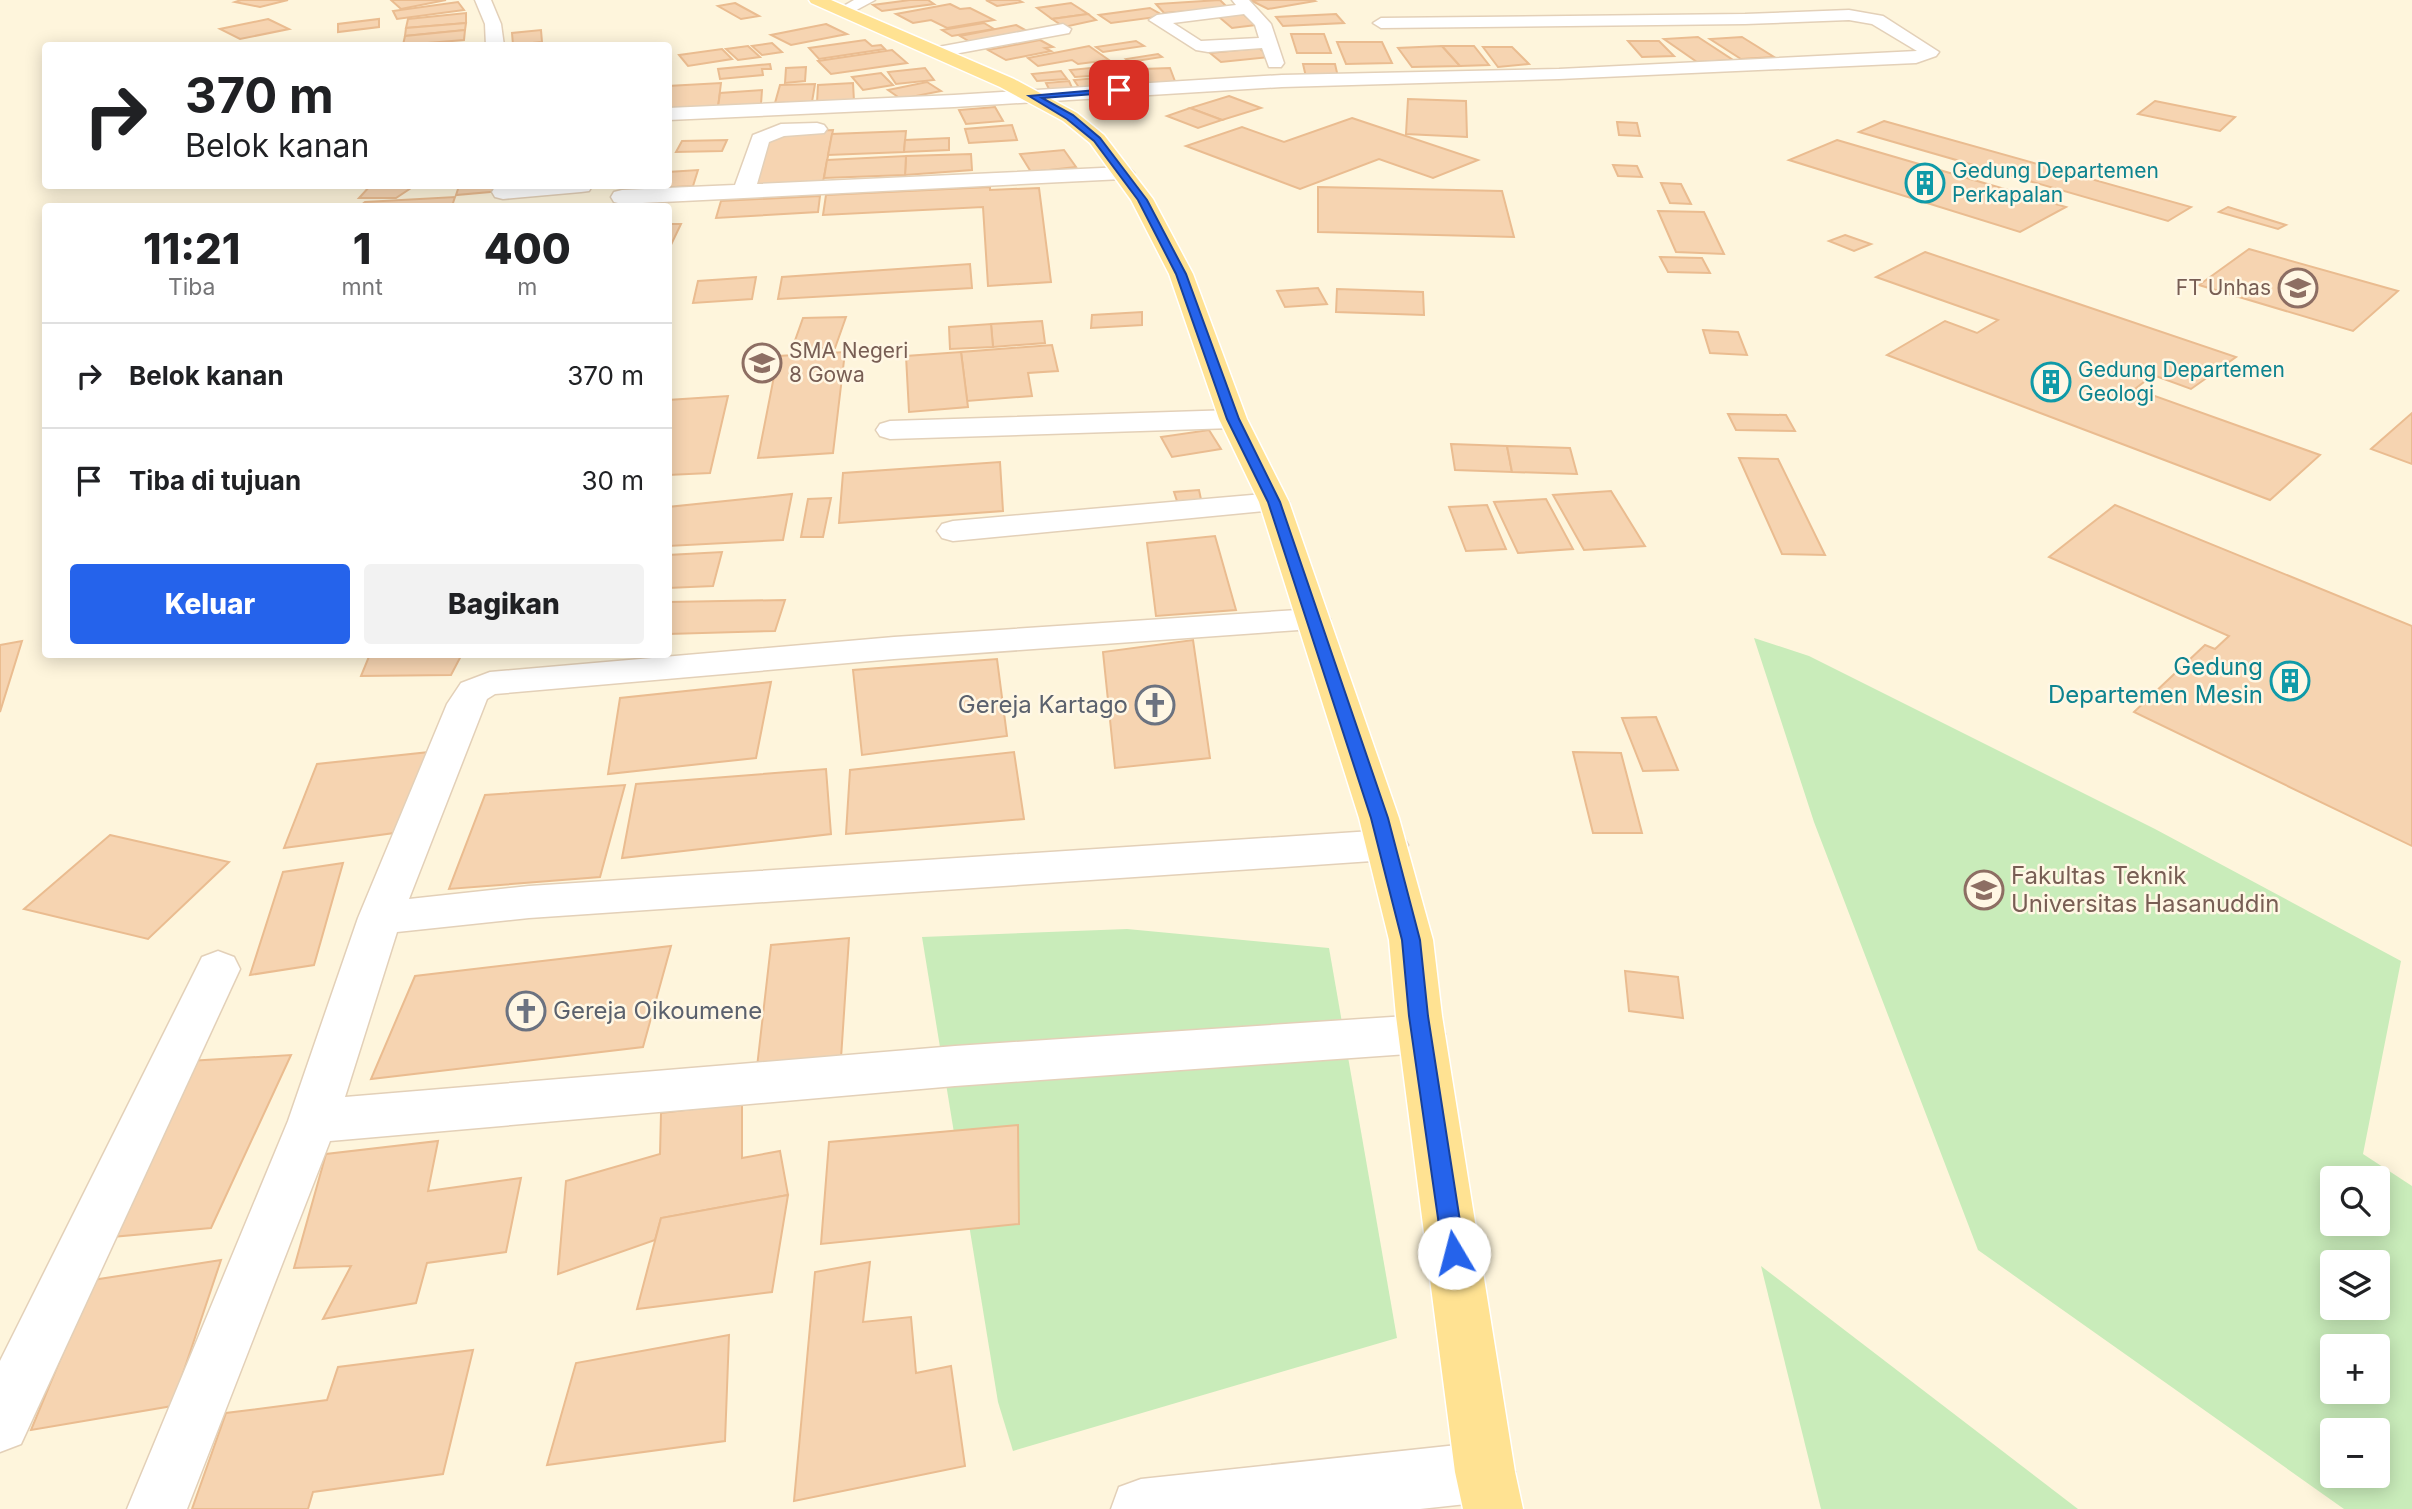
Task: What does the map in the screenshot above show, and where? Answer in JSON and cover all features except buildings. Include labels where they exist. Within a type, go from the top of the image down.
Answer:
[{"type":"main road","points":[[843,4],[937,52],[1031,107],[1070,117],[1097,139],[1123,173],[1142,200],[1181,274],[1233,419],[1274,502],[1387,845],[1411,940],[1422,1034],[1489,1490]]},
{"type":"street","points":[[483,0],[493,24],[495,42]]},
{"type":"street","points":[[1268,41],[1208,47],[1196,45],[1157,20],[1245,4],[1263,24],[1282,81]]},
{"type":"street","points":[[672,114],[1031,107],[1282,81],[1559,74],[1916,58],[1930,52],[1877,19],[1849,15],[1745,19],[1381,23]]},
{"type":"street","points":[[937,52],[1063,29]]},
{"type":"street","points":[[744,190],[760,139],[764,136],[780,130],[833,128]]},
{"type":"street","points":[[622,196],[1123,173]]},
{"type":"street","points":[[503,192],[542,189]]},
{"type":"street","points":[[890,430],[1233,419]]},
{"type":"street","points":[[953,531],[1274,502]]},
{"type":"street","points":[[157,1509],[313,1121],[380,918],[461,716],[465,699],[476,687],[545,666],[977,642],[1313,619]]},
{"type":"street","points":[[380,918],[529,902],[1387,845]]},
{"type":"street","points":[[0,1423],[218,969]]},
{"type":"street","points":[[313,1121],[942,1067],[1422,1034]]},
{"type":"street","points":[[1142,1509],[1489,1490]]},
{"type":"green space","points":[[1754,638],[1809,656],[2155,829],[2401,961],[2363,1154],[2381,1166],[2320,1166],[2320,1236],[2390,1236],[2390,1172],[2412,1186],[2412,1509],[2344,1509],[1978,1250],[1814,822]]},
{"type":"green space","points":[[1127,929],[1329,948],[1397,1338],[1013,1451],[998,1402],[922,937]]},
{"type":"green space","points":[[1761,1266],[2078,1509],[1821,1509]]},
{"type":"place","name":"Gedung Departemen Perkapalan","points":[[1925,183]]},
{"type":"place","name":"FT Unhas","points":[[2298,288]]},
{"type":"place","name":"SMA Negeri 8 Gowa","points":[[762,363]]},
{"type":"place","name":"Gedung Departemen Geologi","points":[[2051,382]]},
{"type":"place","name":"Gedung Departemen Mesin","points":[[2290,681]]},
{"type":"place","name":"Gereja Kartago","points":[[1155,705]]},
{"type":"place","name":"Fakultas Teknik Universitas Hasanuddin","points":[[1984,890]]},
{"type":"place","name":"Gereja Oikoumene","points":[[526,1011]]},
{"type":"route","points":[[1119,90],[1033,96],[1070,117],[1097,139],[1142,200],[1181,274],[1233,419],[1274,502],[1379,818],[1411,940],[1419,1016],[1454,1253]]}]
